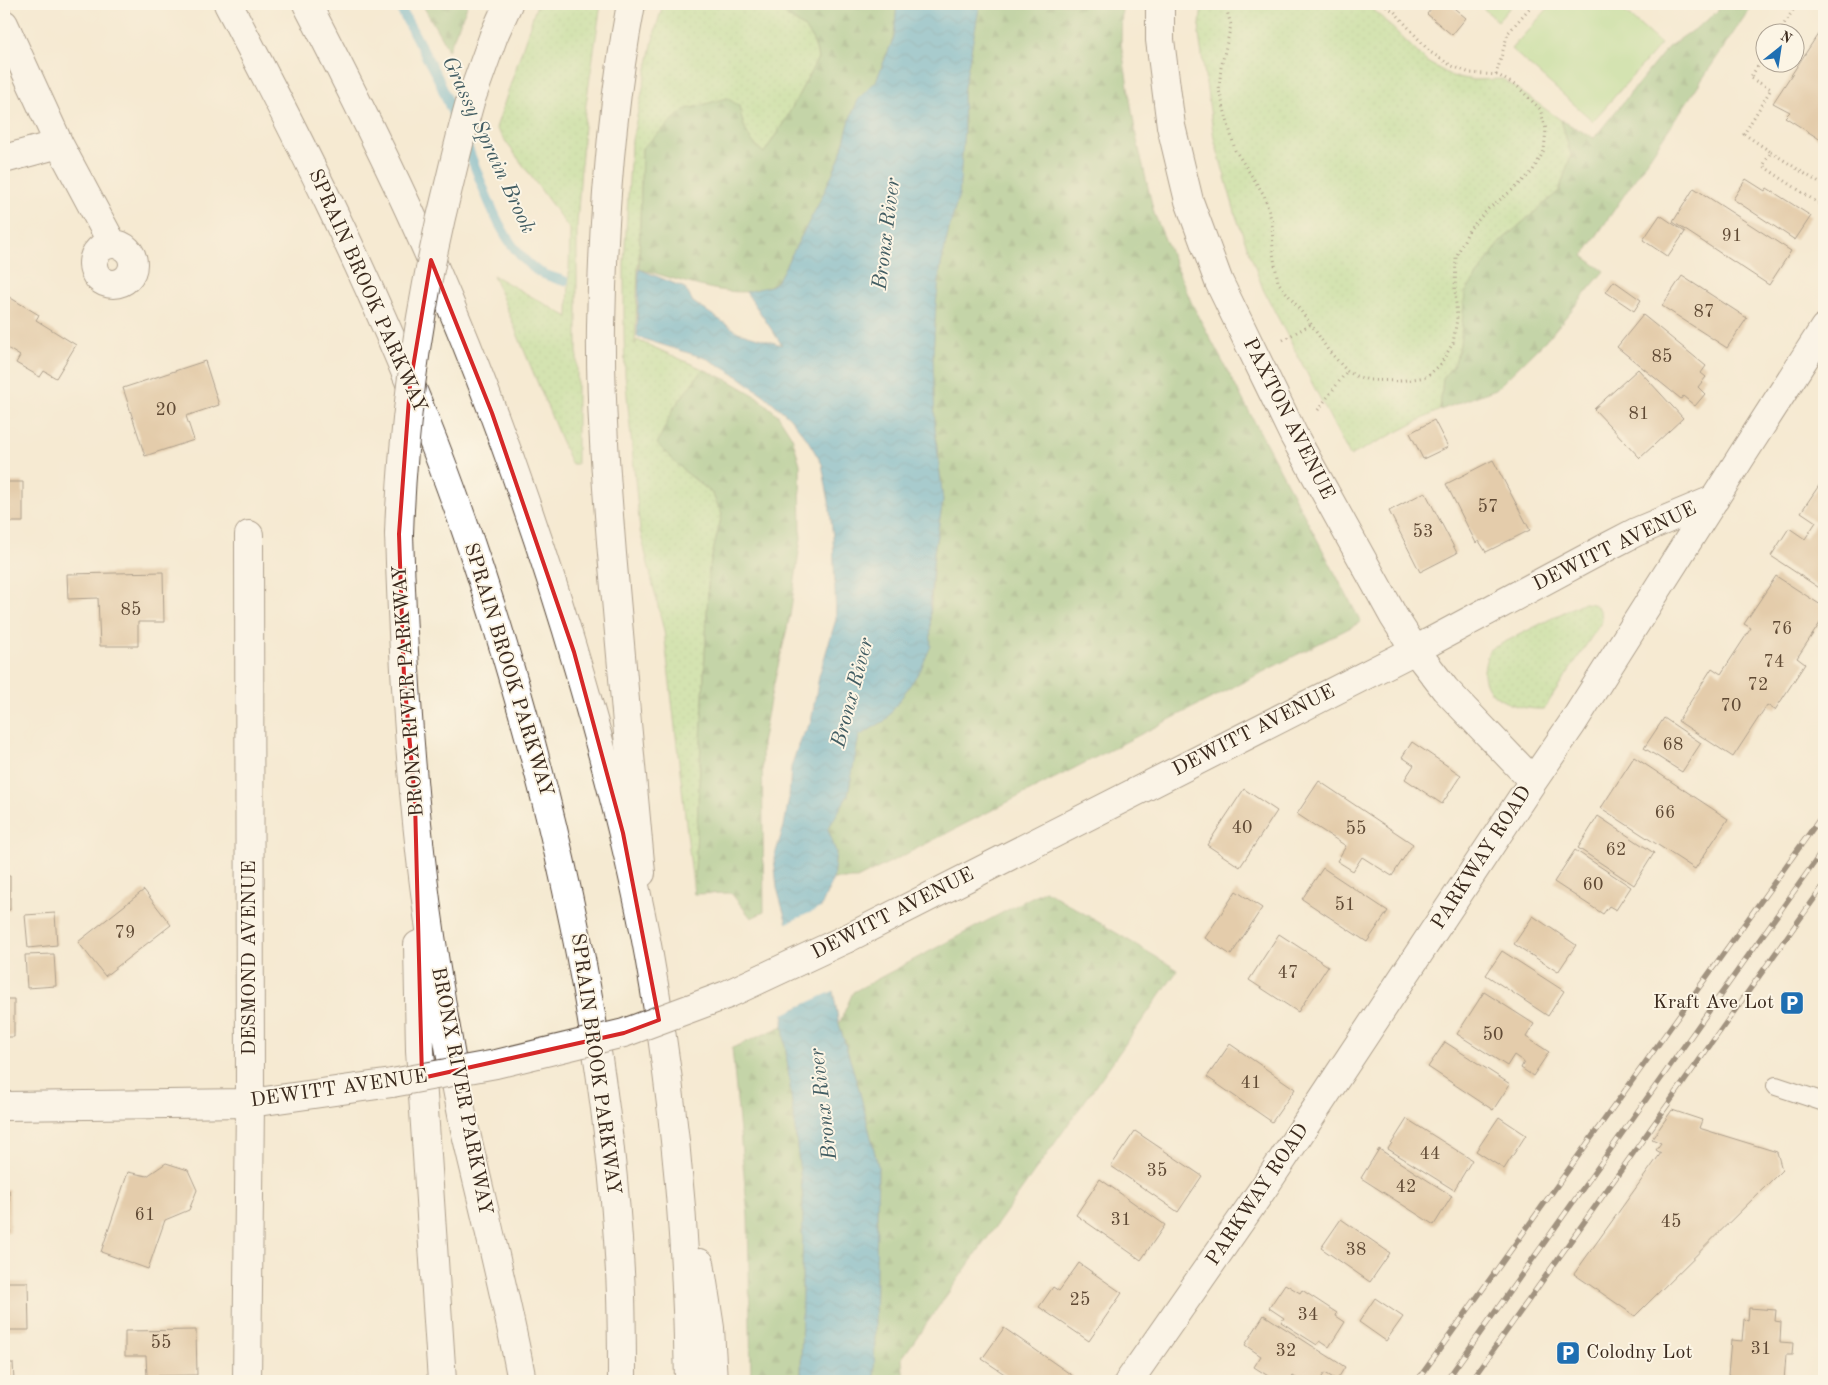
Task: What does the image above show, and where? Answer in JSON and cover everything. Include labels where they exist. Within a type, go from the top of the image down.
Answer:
[{"type":"main road","name":"SPRAIN BROOK PARKWAY","points":[[228,4],[324,192],[381,314],[425,419],[456,502],[508,659],[556,839],[570,901],[592,1024],[603,1098],[615,1210],[620,1272],[622,1381]]},
{"type":"main road","points":[[307,4],[344,75],[420,234],[468,349],[517,481],[554,590],[591,712],[623,833],[649,954]]},
{"type":"main road","name":"BRONX RIVER PARKWAY","points":[[508,4],[494,35],[470,103],[438,225],[425,288],[407,410],[401,477],[399,534],[404,677],[415,801],[430,926],[449,1046],[464,1122],[522,1381]]},
{"type":"main road","points":[[631,4],[613,124],[607,196],[601,318],[604,448],[616,608],[649,954],[668,1077],[696,1232],[710,1328],[714,1381]]},
{"type":"main road","name":"PAXTON AVENUE","points":[[1160,4],[1160,40],[1171,126],[1189,201],[1219,282],[1294,436],[1394,617],[1415,650],[1444,689],[1533,781]]},
{"type":"main road","points":[[4,24],[59,144],[112,243]]},
{"type":"main road","points":[[4,159],[59,144]]},
{"type":"main road","name":"PARKWAY ROAD","points":[[1129,1381],[1267,1183],[1572,724],[1824,328]]},
{"type":"main road","name":"DEWITT AVENUE","points":[[4,1106],[250,1103],[392,1083],[496,1064],[624,1033],[726,995],[848,938],[1415,650],[1616,543],[1715,498]]},
{"type":"main road","name":"DESMOND AVENUE","points":[[247,1381],[250,1103],[249,535]]},
{"type":"main road","points":[[415,801],[420,1050],[442,1381]]},
{"type":"main road","points":[[668,1077],[684,1259],[688,1381]]},
{"type":"lane","points":[[1776,1086],[1824,1102]]},
{"type":"path","points":[[1225,4],[1231,25],[1230,36],[1221,68],[1219,90],[1235,150],[1264,196],[1272,222],[1273,254],[1278,282],[1311,324],[1328,350],[1347,371],[1369,380],[1400,381],[1426,377],[1440,365],[1454,343],[1457,319],[1455,289],[1456,257],[1469,230],[1488,209],[1532,172],[1544,151],[1546,129],[1540,109],[1518,87],[1496,75],[1470,73],[1430,52],[1394,12],[1382,4]]},
{"type":"path","points":[[1496,75],[1508,33],[1533,4]]},
{"type":"path","points":[[1786,22],[1798,4]]},
{"type":"path","points":[[1756,69],[1750,78],[1771,89],[1744,134],[1824,186]]},
{"type":"path","points":[[1771,152],[1763,166],[1824,207]]},
{"type":"path","points":[[1282,340],[1311,324]]},
{"type":"path","points":[[1317,411],[1347,371]]},
{"type":"highlighted area","points":[[431,260],[492,413],[574,652],[623,833],[659,1020],[624,1033],[422,1078],[415,801],[404,677],[399,534],[410,385]]},
{"type":"green space","points":[[422,4],[468,4],[448,51],[446,46]]},
{"type":"green space","points":[[537,4],[601,4],[585,111],[577,225],[577,464],[571,464],[493,275],[568,317],[570,230],[496,128]]},
{"type":"green space","points":[[663,4],[780,4],[788,17],[808,32],[812,38],[818,58],[786,119],[764,153],[750,138],[742,120],[739,106],[642,148],[635,345],[637,340],[703,369],[673,409],[683,470],[712,493],[722,514],[709,569],[694,894],[664,631],[640,531],[625,375],[624,264],[631,145],[654,35]]},
{"type":"green space","points":[[780,4],[897,4],[894,37],[876,81],[859,98],[851,116],[839,159],[819,203],[778,280],[765,288],[748,292],[710,288],[639,269],[642,148],[684,110],[727,98],[739,106],[742,120],[750,138],[764,153],[786,119],[818,58],[812,38],[808,32],[788,17]]},
{"type":"green space","points":[[980,4],[1122,4],[1121,43],[1136,136],[1154,213],[1192,304],[1361,622],[857,879],[833,879],[836,852],[828,829],[848,795],[859,736],[886,720],[930,623],[934,553],[943,501],[935,429],[933,355],[936,304],[941,265],[959,195],[964,129],[963,92]]},
{"type":"green space","points":[[1202,4],[1368,4],[1427,62],[1452,76],[1474,80],[1503,79],[1561,120],[1571,155],[1559,191],[1501,241],[1465,293],[1460,345],[1455,363],[1443,378],[1440,410],[1350,456],[1263,289],[1236,216],[1214,138],[1199,35]]},
{"type":"green space","points":[[1478,4],[1513,4],[1498,21]]},
{"type":"green space","points":[[1552,4],[1616,4],[1661,44],[1593,121],[1511,49]]},
{"type":"green space","points":[[1724,4],[1753,4],[1583,256],[1604,271],[1550,336],[1496,389],[1440,410],[1443,378],[1455,363],[1460,345],[1465,293],[1501,241],[1559,191],[1571,155],[1561,120],[1594,138],[1668,47],[1709,19]]},
{"type":"green space","points":[[703,369],[730,381],[756,396],[778,415],[792,437],[800,464],[801,538],[790,616],[770,700],[762,744],[764,912],[751,918],[731,893],[694,894],[709,569],[722,514],[712,493],[683,470],[657,444],[673,409]]},
{"type":"green space","points":[[1582,603],[1597,607],[1601,612],[1602,621],[1544,709],[1525,708],[1514,705],[1496,696],[1489,689],[1485,681],[1484,670],[1489,650]]},
{"type":"green space","points":[[1045,890],[1178,970],[902,1358],[904,1381],[874,1381],[878,1166],[859,1089],[839,1024],[853,992]]},
{"type":"green space","points":[[783,1026],[803,1198],[801,1381],[751,1381],[748,1217],[732,1048]]},
{"type":"water","name":"Bronx River","points":[[897,4],[980,4],[963,92],[964,129],[959,195],[941,265],[936,304],[933,355],[935,429],[943,501],[934,552],[930,603],[931,646],[921,669],[886,720],[859,736],[848,795],[828,829],[836,852],[833,879],[819,912],[839,1024],[859,1089],[878,1166],[874,1381],[801,1381],[803,1198],[783,1026],[787,924],[777,888],[774,858],[784,826],[789,797],[791,767],[800,740],[811,722],[819,676],[836,619],[833,538],[829,502],[822,464],[807,439],[789,417],[765,396],[739,377],[708,359],[637,337],[639,269],[685,288],[693,302],[738,332],[782,345],[746,292],[771,286],[778,280],[819,203],[839,159],[851,116],[859,98],[876,81],[894,37]]},
{"type":"pier","points":[[823,907],[822,912],[835,990],[781,1015],[785,924]]},
{"type":"building","points":[[1435,4],[1449,4],[1466,18],[1452,35],[1427,14]]},
{"type":"building","points":[[1824,25],[1824,142],[1785,117],[1790,112],[1773,103],[1793,72],[1806,72],[1806,53]]},
{"type":"building","points":[[1746,179],[1765,191],[1767,188],[1811,216],[1795,240],[1733,199]]},
{"type":"building","points":[[1694,188],[1791,251],[1769,285],[1673,222]]},
{"type":"building","points":[[1660,215],[1685,232],[1668,257],[1643,240]]},
{"type":"building","points":[[1682,276],[1747,318],[1727,348],[1662,306]]},
{"type":"building","points":[[1614,281],[1641,300],[1634,311],[1606,292]]},
{"type":"building","points":[[4,294],[39,315],[36,320],[76,345],[56,378],[44,371],[40,377],[16,363],[20,356],[4,346]]},
{"type":"building","points":[[1643,315],[1706,366],[1701,373],[1706,377],[1698,387],[1705,394],[1695,406],[1683,396],[1681,399],[1617,347]]},
{"type":"building","points":[[205,361],[219,405],[186,416],[194,440],[145,456],[123,388]]},
{"type":"building","points":[[1638,369],[1683,418],[1640,458],[1594,409]]},
{"type":"building","points":[[1434,420],[1448,447],[1423,459],[1410,433]]},
{"type":"building","points":[[1493,460],[1530,530],[1486,552],[1479,541],[1476,543],[1446,484]]},
{"type":"building","points":[[4,482],[23,482],[23,522],[4,522]]},
{"type":"building","points":[[1820,484],[1824,486],[1824,585],[1821,589],[1771,556],[1789,528],[1805,539],[1816,522],[1801,512]]},
{"type":"building","points":[[1425,492],[1457,553],[1420,572],[1389,511]]},
{"type":"building","points":[[163,572],[164,622],[138,622],[138,646],[100,646],[98,598],[68,599],[67,574]]},
{"type":"building","points":[[1776,576],[1824,607],[1824,617],[1797,658],[1805,664],[1775,710],[1767,705],[1733,757],[1678,721],[1712,668],[1721,674],[1751,628],[1744,624]]},
{"type":"building","points":[[1664,718],[1701,743],[1682,772],[1644,748]]},
{"type":"building","points":[[1412,742],[1461,775],[1442,804],[1405,779],[1414,765],[1402,757]]},
{"type":"building","points":[[1634,757],[1728,819],[1695,869],[1601,808]]},
{"type":"building","points":[[1319,781],[1413,844],[1392,876],[1362,857],[1353,871],[1337,861],[1346,846],[1297,814]]},
{"type":"building","points":[[1244,789],[1277,811],[1240,867],[1207,845]]},
{"type":"building","points":[[1598,816],[1654,853],[1634,885],[1578,848]]},
{"type":"building","points":[[1575,850],[1631,887],[1616,910],[1609,906],[1603,914],[1554,882]]},
{"type":"building","points":[[1323,868],[1388,911],[1367,942],[1302,899]]},
{"type":"building","points":[[4,876],[10,876],[10,910],[4,910]]},
{"type":"building","points":[[144,890],[171,925],[105,976],[78,942]]},
{"type":"building","points":[[1236,891],[1262,908],[1231,955],[1205,938]]},
{"type":"building","points":[[55,913],[57,945],[28,948],[25,915]]},
{"type":"building","points":[[1533,916],[1576,945],[1558,972],[1514,944]]},
{"type":"building","points":[[1279,934],[1328,966],[1298,1012],[1249,980]]},
{"type":"building","points":[[1502,951],[1564,991],[1548,1016],[1486,975]]},
{"type":"building","points":[[54,954],[56,986],[27,988],[25,955]]},
{"type":"building","points":[[1484,992],[1534,1024],[1526,1037],[1549,1052],[1533,1076],[1521,1068],[1524,1062],[1514,1055],[1507,1066],[1457,1034]]},
{"type":"building","points":[[4,999],[14,999],[14,1037],[4,1037]]},
{"type":"building","points":[[1445,1042],[1510,1084],[1493,1110],[1428,1067]]},
{"type":"building","points":[[1230,1044],[1295,1089],[1272,1122],[1207,1077]]},
{"type":"building","points":[[1672,1110],[1702,1120],[1699,1128],[1777,1152],[1782,1170],[1635,1316],[1574,1274],[1661,1153],[1656,1150],[1661,1143],[1652,1139]]},
{"type":"building","points":[[1499,1117],[1526,1135],[1504,1169],[1476,1151]]},
{"type":"building","points":[[1407,1119],[1472,1160],[1454,1190],[1388,1149]]},
{"type":"building","points":[[1135,1131],[1202,1176],[1178,1212],[1111,1166]]},
{"type":"building","points":[[1379,1149],[1452,1196],[1434,1225],[1361,1178]]},
{"type":"building","points":[[166,1163],[188,1170],[197,1190],[189,1210],[165,1220],[148,1269],[101,1252],[128,1172],[147,1176]]},
{"type":"building","points":[[1100,1179],[1165,1225],[1141,1260],[1076,1215]]},
{"type":"building","points":[[4,1190],[9,1190],[10,1233],[4,1233]]},
{"type":"building","points":[[1341,1219],[1390,1253],[1370,1282],[1321,1248]]},
{"type":"building","points":[[1079,1263],[1122,1293],[1089,1341],[1039,1307],[1053,1287],[1059,1291]]},
{"type":"building","points":[[4,1282],[28,1282],[29,1330],[4,1330]]},
{"type":"building","points":[[1285,1284],[1300,1293],[1302,1290],[1337,1313],[1336,1316],[1345,1322],[1329,1347],[1320,1341],[1317,1345],[1281,1322],[1284,1318],[1269,1308]]},
{"type":"building","points":[[1375,1298],[1403,1317],[1386,1341],[1359,1322]]},
{"type":"building","points":[[1749,1308],[1776,1310],[1775,1321],[1781,1322],[1780,1342],[1793,1343],[1792,1355],[1786,1355],[1784,1381],[1758,1381],[1758,1378],[1728,1375],[1731,1340],[1742,1341],[1744,1319],[1748,1320]]},
{"type":"building","points":[[1264,1315],[1345,1367],[1337,1380],[1325,1373],[1319,1381],[1301,1381],[1293,1376],[1290,1381],[1276,1381],[1254,1367],[1261,1356],[1245,1345]]},
{"type":"building","points":[[1004,1328],[1073,1376],[1069,1381],[1015,1381],[982,1359]]},
{"type":"building","points":[[196,1330],[197,1375],[147,1376],[146,1356],[125,1356],[125,1331]]},
{"type":"building","points":[[4,1363],[13,1363],[14,1381],[4,1381]]},
{"type":"waterway","name":"Grassy Sprain Brook","points":[[398,4],[438,78],[457,124]]},
{"type":"waterway","name":"Grassy Sprain Brook","points":[[466,144],[493,212],[512,245],[523,259],[536,270],[564,281]]},
{"type":"railway","points":[[1417,1381],[1824,813]]},
{"type":"railway","points":[[1446,1381],[1824,849]]},
{"type":"railway","points":[[1471,1381],[1824,885]]},
{"type":"place","name":"Kraft Ave Lot","points":[[1792,1003]]},
{"type":"place","name":"Colodny Lot","points":[[1568,1353]]}]
